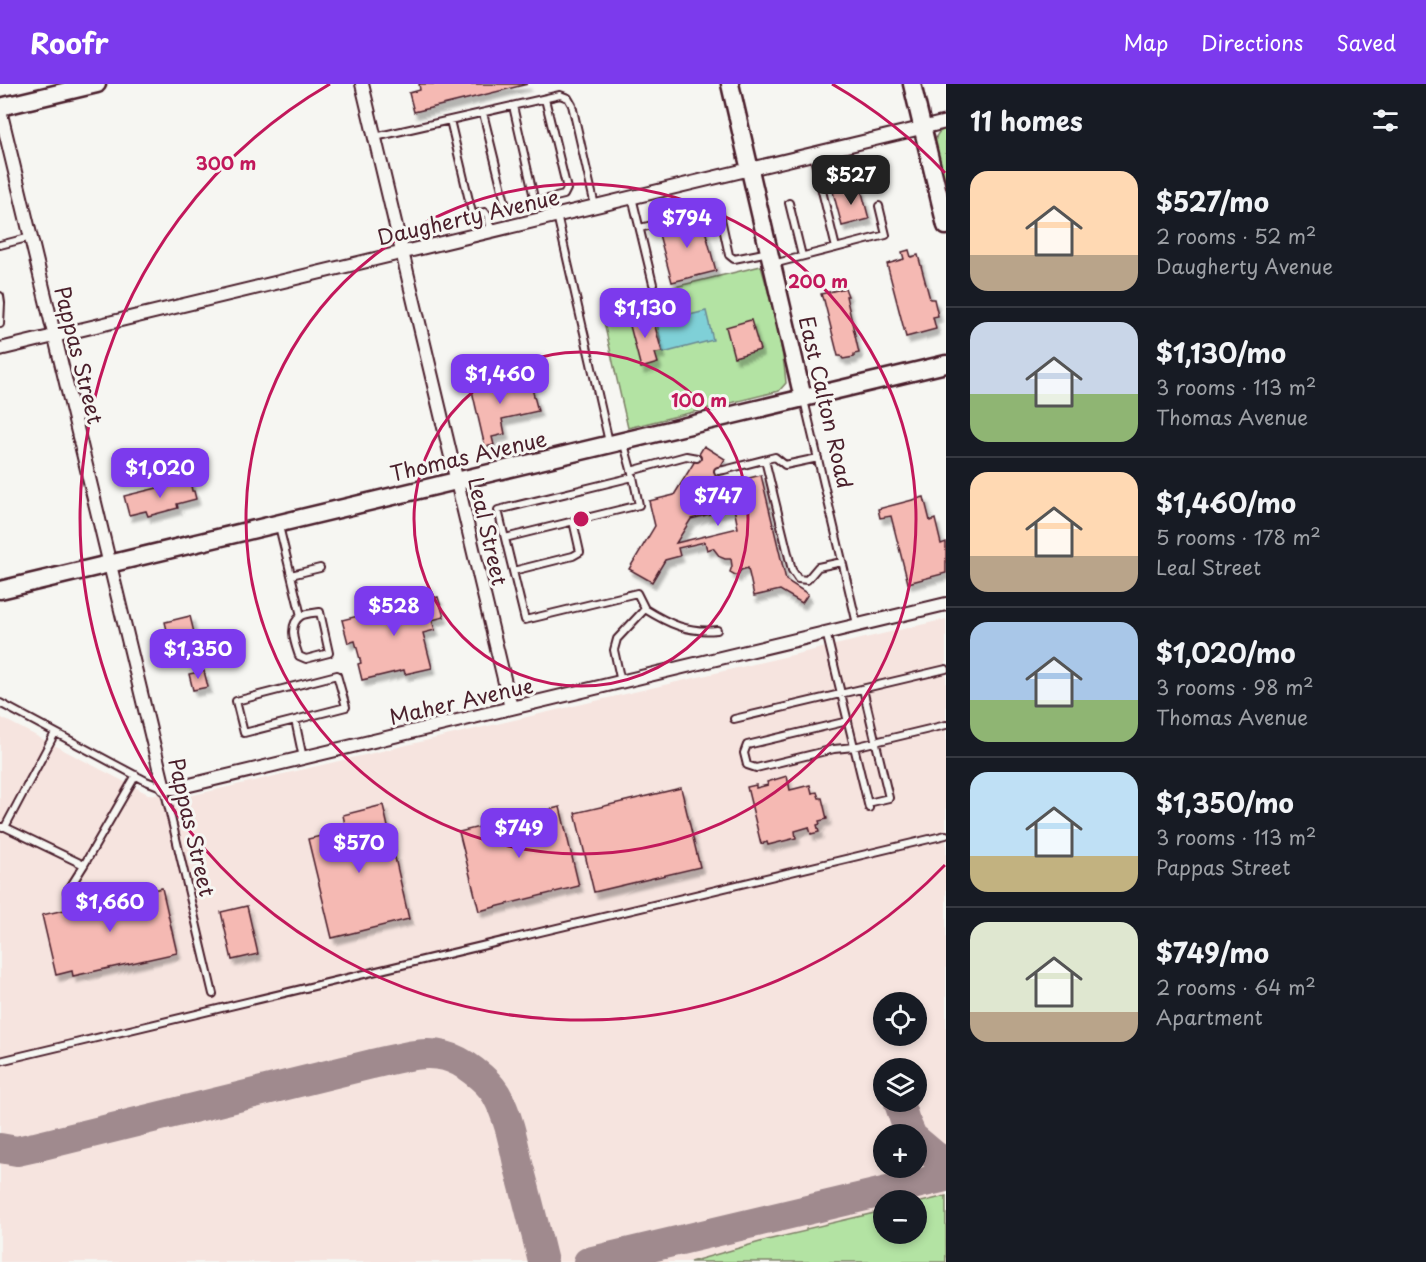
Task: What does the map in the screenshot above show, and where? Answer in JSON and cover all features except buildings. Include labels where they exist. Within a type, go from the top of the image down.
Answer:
[{"type":"street","points":[[0,108],[97,84]]},
{"type":"street","name":"Leal Street","points":[[362,84],[511,708]]},
{"type":"street","name":"East Calton Road","points":[[730,84],[803,398]]},
{"type":"street","points":[[912,84],[946,226]]},
{"type":"street","name":"Pappas Street","points":[[0,108],[164,788]]},
{"type":"street","name":"Daugherty Avenue","points":[[0,349],[946,122]]},
{"type":"street","name":"Thomas Avenue","points":[[0,590],[946,364]]},
{"type":"street","name":"Maher Avenue","points":[[164,788],[177,788],[946,604]]},
{"type":"lane","points":[[375,137],[560,95],[568,98],[572,105],[595,206]]},
{"type":"lane","points":[[483,113],[505,202],[509,208],[564,195],[567,189],[545,99]]},
{"type":"lane","points":[[513,106],[535,202]]},
{"type":"lane","points":[[450,120],[472,213],[485,212],[491,231]]},
{"type":"lane","points":[[813,154],[836,248]]},
{"type":"lane","points":[[632,197],[653,284]]},
{"type":"lane","points":[[789,203],[802,256]]},
{"type":"lane","points":[[640,228],[716,209],[720,214],[729,255],[735,259],[802,256],[886,235],[879,206]]},
{"type":"lane","points":[[505,538],[639,505],[632,474],[617,442],[557,215]]},
{"type":"lane","points":[[0,244],[31,237]]},
{"type":"lane","points":[[0,296],[0,324]]},
{"type":"lane","name":"East Calton Road","points":[[803,398],[857,624]]},
{"type":"lane","points":[[697,458],[686,456],[632,474],[498,510],[525,620],[637,593],[645,609],[664,621],[700,632],[717,630]]},
{"type":"lane","points":[[718,471],[775,457],[785,465],[818,458]]},
{"type":"lane","points":[[765,460],[792,570],[798,579],[807,580],[818,567],[842,562]]},
{"type":"lane","points":[[513,571],[573,556],[580,552],[573,522]]},
{"type":"lane","points":[[278,523],[301,616]]},
{"type":"lane","points":[[291,574],[320,568]]},
{"type":"lane","points":[[621,681],[614,650],[617,639],[645,609]]},
{"type":"lane","points":[[320,612],[329,653],[306,659],[299,656],[292,631],[294,624],[301,616],[320,612]]},
{"type":"lane","points":[[826,632],[869,806],[889,798],[863,689]]},
{"type":"lane","points":[[734,719],[946,669]]},
{"type":"lane","points":[[337,675],[346,707],[295,720],[244,733],[236,701],[337,675]]},
{"type":"lane","points":[[0,703],[164,788]]},
{"type":"lane","points":[[295,720],[303,758]]},
{"type":"lane","points":[[848,721],[747,745],[744,753],[747,765],[756,768],[946,725]]},
{"type":"lane","points":[[55,733],[2,827],[84,865]]},
{"type":"lane","points":[[67,892],[136,775]]},
{"type":"lane","name":"Pappas Street","points":[[164,788],[213,994]]},
{"type":"lane","points":[[0,1061],[946,835]]},
{"type":"shaded area","points":[[946,619],[946,1262],[0,1262],[0,717],[148,794],[185,797]]},
{"type":"green space","points":[[946,129],[946,189],[935,143],[938,134]]},
{"type":"green space","points":[[761,266],[780,339],[786,383],[779,391],[628,428],[600,305]]},
{"type":"green space","points":[[946,1196],[946,1262],[690,1262],[806,1231],[806,1229],[873,1213],[873,1244],[927,1244],[927,1201]]},
{"type":"water","points":[[706,311],[713,340],[663,353],[657,323]]},
{"type":"taxiway","points":[[0,1148],[17,1151],[399,1058],[436,1054],[452,1058],[466,1066],[480,1076],[496,1094],[510,1128],[543,1262]]},
{"type":"taxiway","points":[[902,1112],[906,1124]]},
{"type":"taxiway","points":[[927,1149],[946,1162]]},
{"type":"taxiway","points":[[588,1262],[946,1177]]}]
